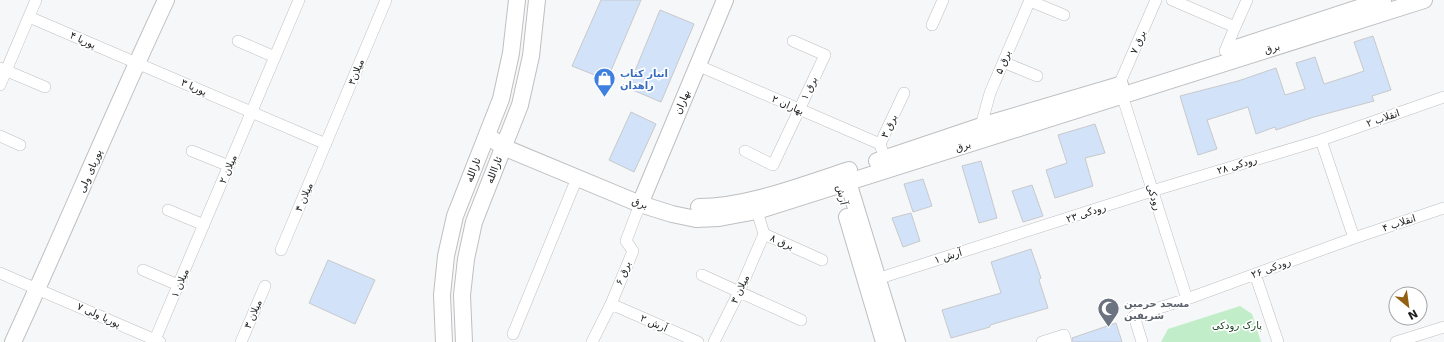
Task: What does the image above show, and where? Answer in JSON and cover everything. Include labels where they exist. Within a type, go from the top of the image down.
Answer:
[{"type":"street","points":[[0,85],[3,70],[36,0]]},
{"type":"street","name":"پوریای ولی","points":[[13,342],[136,63],[166,0]]},
{"type":"street","points":[[252,112],[299,0]]},
{"type":"street","name":"میلان۳","points":[[326,144],[386,0]]},
{"type":"street","name":"ثارالله","points":[[444,342],[442,295],[446,256],[455,216],[501,99],[511,53],[517,0]]},
{"type":"street","name":"ثاراالله","points":[[464,342],[462,295],[466,259],[474,222],[520,105],[531,56],[536,0]]},
{"type":"street","name":"بهاران","points":[[642,198],[725,0]]},
{"type":"street","points":[[932,25],[943,0]]},
{"type":"street","name":"برق ۷","points":[[1121,90],[1156,0]]},
{"type":"street","points":[[1172,0],[1235,27]]},
{"type":"street","points":[[1225,52],[1247,0]]},
{"type":"street","name":"برق","points":[[505,142],[642,198],[672,214],[696,218],[719,218],[757,211],[842,180],[1121,90],[1383,0]]},
{"type":"street","name":"برق","points":[[505,142],[577,178],[642,198],[697,208],[718,207],[842,180],[883,152],[1121,90],[1225,52],[1359,9],[1424,0]]},
{"type":"street","points":[[1030,1],[1064,15]]},
{"type":"street","name":"برق ۵","points":[[981,126],[990,93],[1030,1]]},
{"type":"street","name":"پوریا ۴","points":[[29,17],[136,63]]},
{"type":"street","points":[[238,41],[275,58]]},
{"type":"street","name":"برق ۱","points":[[745,151],[773,165],[825,55],[793,41]]},
{"type":"street","points":[[1003,62],[1037,76]]},
{"type":"street","name":"پوریا ۳","points":[[136,63],[326,144]]},
{"type":"street","name":"بهاران ۲","points":[[697,65],[798,110],[883,152]]},
{"type":"street","points":[[3,70],[45,87]]},
{"type":"street","name":"رودکی","points":[[1121,90],[1187,299]]},
{"type":"street","name":"برق ۳","points":[[883,152],[904,93]]},
{"type":"street","name":"انقلاب ۲","points":[[1321,140],[1444,97]]},
{"type":"street","name":"میلان ۲","points":[[204,225],[252,112]]},
{"type":"street","points":[[487,135],[505,142]]},
{"type":"street","points":[[0,136],[20,145]]},
{"type":"street","points":[[1321,140],[1354,238]]},
{"type":"street","name":"رودکی ۲۸","points":[[1152,191],[1321,140]]},
{"type":"street","name":"میلان ۴","points":[[281,250],[326,144]]},
{"type":"street","points":[[192,151],[229,166]]},
{"type":"street","points":[[513,334],[577,178]]},
{"type":"street","name":"آرش","points":[[842,180],[877,279],[891,341]]},
{"type":"street","name":"آرش","points":[[842,180],[891,341]]},
{"type":"street","name":"رودکی ۲۳","points":[[1020,234],[1152,191]]},
{"type":"street","name":"برق ۶","points":[[592,342],[611,304],[633,251],[626,241],[642,198]]},
{"type":"street","name":"انقلاب ۴","points":[[1354,238],[1444,208]]},
{"type":"street","points":[[168,210],[204,225]]},
{"type":"street","name":"برق ۸","points":[[757,211],[764,234],[822,260]]},
{"type":"street","name":"میلان ۱","points":[[157,341],[178,285],[204,225]]},
{"type":"street","name":"میلان ۳","points":[[714,342],[739,292],[764,234]]},
{"type":"street","name":"آرش ۱","points":[[877,279],[1020,234]]},
{"type":"street","name":"رودکی ۲۶","points":[[1142,342],[1134,316],[1187,299],[1354,238]]},
{"type":"street","points":[[143,270],[178,285]]},
{"type":"street","name":"پوریا ولی ۷","points":[[0,273],[38,288],[157,341]]},
{"type":"street","points":[[1255,274],[1278,342]]},
{"type":"street","points":[[702,275],[801,320]]},
{"type":"street","name":"میلان ۳","points":[[241,342],[265,286]]},
{"type":"street","name":"آرش ۲","points":[[611,304],[698,342]]},
{"type":"street","points":[[1396,342],[1442,328]]},
{"type":"street","points":[[1042,342],[1064,335],[1066,342]]},
{"type":"green space","name":"پارک رودکی","points":[[1240,306],[1252,314],[1261,342],[1161,342],[1168,329]]},
{"type":"building","points":[[601,0],[641,0],[607,80],[572,66]]},
{"type":"building","points":[[660,10],[694,24],[661,102],[628,88]]},
{"type":"building","points":[[1373,36],[1391,90],[1372,96],[1374,101],[1314,117],[1276,130],[1275,127],[1256,134],[1248,107],[1207,120],[1217,149],[1198,155],[1180,96],[1238,81],[1276,68],[1285,95],[1305,89],[1296,63],[1315,57],[1324,84],[1364,71],[1354,42]]},
{"type":"building","points":[[631,112],[656,124],[634,172],[609,160]]},
{"type":"building","points":[[1095,124],[1105,153],[1085,158],[1093,186],[1055,198],[1046,170],[1067,163],[1058,135]]},
{"type":"building","points":[[981,161],[997,218],[979,223],[962,166]]},
{"type":"building","points":[[923,179],[932,206],[913,212],[904,184]]},
{"type":"building","points":[[1032,185],[1043,216],[1023,222],[1012,191]]},
{"type":"building","points":[[911,213],[920,241],[903,247],[892,218]]},
{"type":"building","points":[[1031,249],[1041,278],[1039,280],[1048,308],[951,338],[942,310],[1001,293],[991,262]]},
{"type":"building","points":[[328,260],[375,280],[355,324],[309,303]]},
{"type":"building","name":"مسجد حرمین شریفین","points":[[1116,323],[1122,342],[1073,342],[1072,338]]},
{"type":"place","name":"انبار کتاب زاهدان","points":[[604,98]]},
{"type":"place","name":"مسجد حرمین شریفین","points":[[1108,328]]}]
